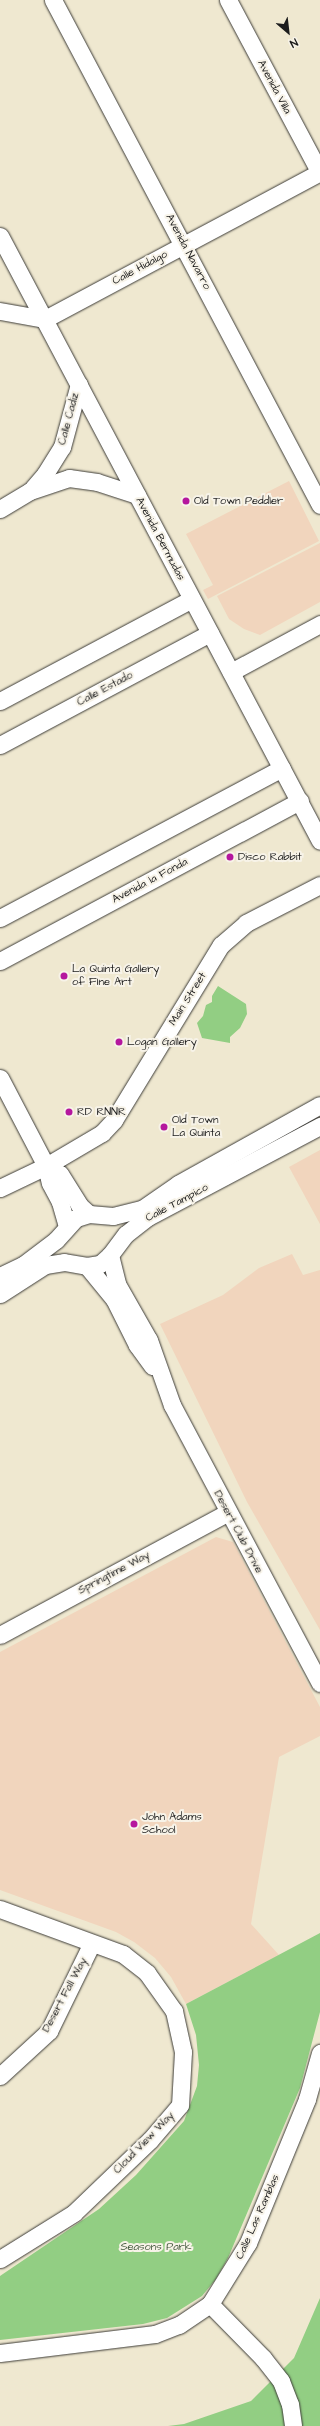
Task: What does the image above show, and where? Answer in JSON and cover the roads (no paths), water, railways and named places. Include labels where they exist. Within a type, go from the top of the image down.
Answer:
[{"type":"street","name":"Avenida Navarro","points":[[53,0],[319,499]]},
{"type":"street","name":"Avenida Villa","points":[[228,0],[320,173]]},
{"type":"street","name":"Calle Hidalgo","points":[[45,319],[320,173]]},
{"type":"street","name":"Avenida Bermudas","points":[[0,236],[320,841]]},
{"type":"street","points":[[0,311],[45,319]]},
{"type":"street","name":"Calle Cadiz","points":[[0,509],[30,490],[45,474],[62,447],[79,384]]},
{"type":"street","name":"Calle Cadiz","points":[[30,490],[69,478],[97,482],[137,495]]},
{"type":"street","points":[[0,701],[192,599]]},
{"type":"street","points":[[231,672],[320,624]]},
{"type":"street","name":"Calle Estado","points":[[0,745],[210,633]]},
{"type":"street","points":[[0,918],[282,768]]},
{"type":"street","name":"Avenida la Fonda","points":[[0,961],[300,801]]},
{"type":"street","name":"Main Street","points":[[0,1188],[46,1166],[88,1143],[102,1133],[114,1120],[221,945],[231,933],[320,885]]},
{"type":"street","name":"Desert Club Drive","points":[[0,1078],[46,1166],[50,1183],[60,1202],[66,1228],[65,1250],[83,1265],[114,1299],[137,1345],[162,1378]]},
{"type":"street","name":"Calle Tampico","points":[[0,1276],[23,1265],[56,1240],[76,1218],[92,1214],[113,1216],[142,1209],[178,1184],[320,1105]]},
{"type":"street","name":"Calle Tampico","points":[[0,1294],[45,1265],[64,1262],[83,1265],[100,1264],[112,1252],[126,1234],[148,1217],[320,1126]]},
{"type":"street","name":"Desert Club Drive","points":[[46,1166],[60,1174],[79,1205],[92,1214],[103,1218],[113,1229],[112,1252],[117,1284],[149,1340],[172,1405],[320,1683]]},
{"type":"street","name":"Springtime Way","points":[[0,1634],[228,1512]]},
{"type":"street","name":"Cloud View Way","points":[[0,1909],[91,1945],[123,1954],[147,1973],[174,2011],[183,2052],[180,2105],[150,2140],[74,2213],[0,2259]]},
{"type":"street","name":"Desert Fall Way","points":[[0,2076],[49,2031],[91,1945]]},
{"type":"street","name":"Calle Las Ramblas","points":[[0,2353],[154,2334],[179,2325],[210,2304],[248,2243],[307,2099],[320,2053]]},
{"type":"street","points":[[210,2304],[263,2358],[281,2381],[290,2404],[293,2426]]},
{"type":"place","name":"Old Town Peddler","points":[[186,501]]},
{"type":"place","name":"Disco Rabbit","points":[[230,857]]},
{"type":"place","name":"La Quinta Gallery of FIne Art","points":[[64,976]]},
{"type":"place","name":"Logan Gallery","points":[[119,1042]]},
{"type":"place","name":"RD RNNR","points":[[69,1112]]},
{"type":"place","name":"Old Town La Quinta","points":[[164,1127]]},
{"type":"place","name":"John Adams School","points":[[134,1824]]},
{"type":"park label","name":"Seasons Park","points":[[156,2247]]}]
